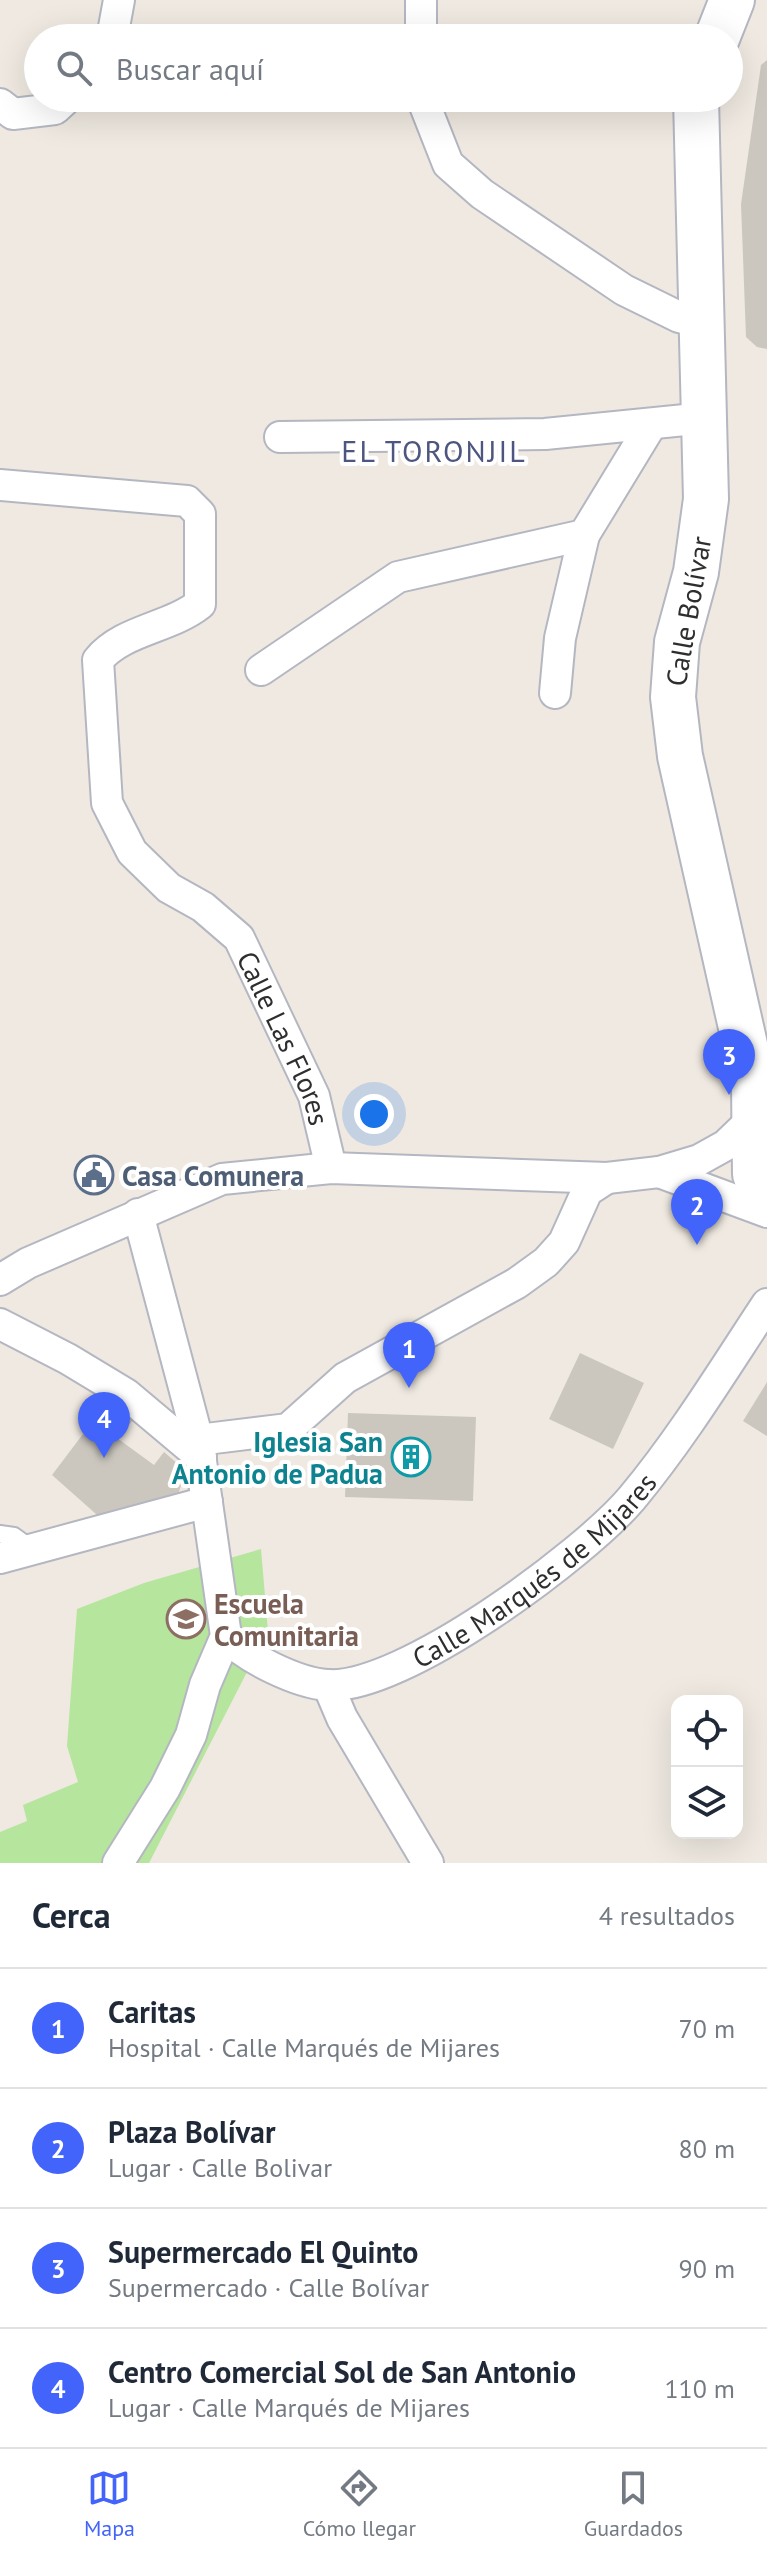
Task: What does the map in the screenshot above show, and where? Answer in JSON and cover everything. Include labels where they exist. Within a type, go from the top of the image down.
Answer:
[{"type":"street","points":[[115,24],[119,0]]},
{"type":"street","points":[[421,0],[421,24]]},
{"type":"street","points":[[723,24],[732,0]]},
{"type":"street","points":[[0,104],[13,114],[30,112]]},
{"type":"street","points":[[428,112],[448,164],[482,194],[624,290],[679,317],[703,323]]},
{"type":"street","name":"Calle Bolívar","points":[[696,112],[706,499],[696,572],[677,642],[673,697],[680,756],[759,1087],[755,1174],[767,1201]]},
{"type":"street","points":[[280,437],[545,434],[705,418]]},
{"type":"street","points":[[555,693],[560,638],[584,535],[651,425]]},
{"type":"street","name":"Calle Las Flores","points":[[0,485],[187,501],[200,514],[200,604],[185,616],[109,647],[98,660],[107,803],[132,852],[169,888],[203,907],[239,938],[314,1096],[331,1168]]},
{"type":"street","points":[[261,670],[398,577],[584,535]]},
{"type":"street","points":[[0,1280],[28,1263],[222,1179],[331,1168],[607,1178],[659,1172],[699,1160],[726,1145],[759,1087]]},
{"type":"street","points":[[659,1172],[767,1212]]},
{"type":"street","points":[[0,1324],[68,1359],[126,1394],[199,1448],[288,1429],[345,1378],[517,1283],[546,1262],[564,1242],[587,1191],[607,1178]]},
{"type":"street","points":[[118,1863],[165,1788],[191,1735],[205,1685],[226,1636],[199,1448],[138,1214]]},
{"type":"street","name":"Calle Marqués de Mijares","points":[[226,1636],[239,1652],[270,1668],[328,1685],[372,1677],[403,1665],[514,1598],[587,1541],[631,1499],[767,1304]]},
{"type":"street","points":[[0,1558],[207,1502]]},
{"type":"street","points":[[328,1685],[342,1718],[428,1863]]},
{"type":"lane","points":[[0,1534],[14,1536],[33,1550]]},
{"type":"green space","points":[[261,1549],[268,1631],[149,1863],[0,1863],[0,1832],[27,1821],[23,1805],[78,1782],[67,1746],[77,1609],[144,1583]]},
{"type":"building","points":[[767,60],[767,349],[757,347],[746,337],[741,204],[761,65]]},
{"type":"building","points":[[580,1353],[644,1383],[613,1449],[549,1419]]},
{"type":"building","points":[[767,1382],[767,1436],[743,1421]]},
{"type":"building","points":[[108,1401],[132,1421],[117,1438],[154,1465],[164,1452],[178,1464],[182,1482],[178,1495],[105,1522],[52,1475]]},
{"type":"building","name":"Iglesia San Antonio de Padua","points":[[348,1413],[476,1417],[473,1501],[345,1497]]},
{"type":"place","name":"Supermercado El Quinto","points":[[729,1095]]},
{"type":"place","name":"Casa Comunera","points":[[94,1175]]},
{"type":"place","name":"Plaza Bolívar","points":[[697,1245]]},
{"type":"place","name":"Caritas","points":[[409,1388]]},
{"type":"place","name":"Iglesia San Antonio de Padua","points":[[411,1457]]},
{"type":"place","name":"Centro Comercial Sol de San Antonio","points":[[104,1458]]},
{"type":"place","name":"Escuela Comunitaria","points":[[186,1619]]},
{"type":"district","name":"EL TORONJIL","points":[[434,450]]}]
